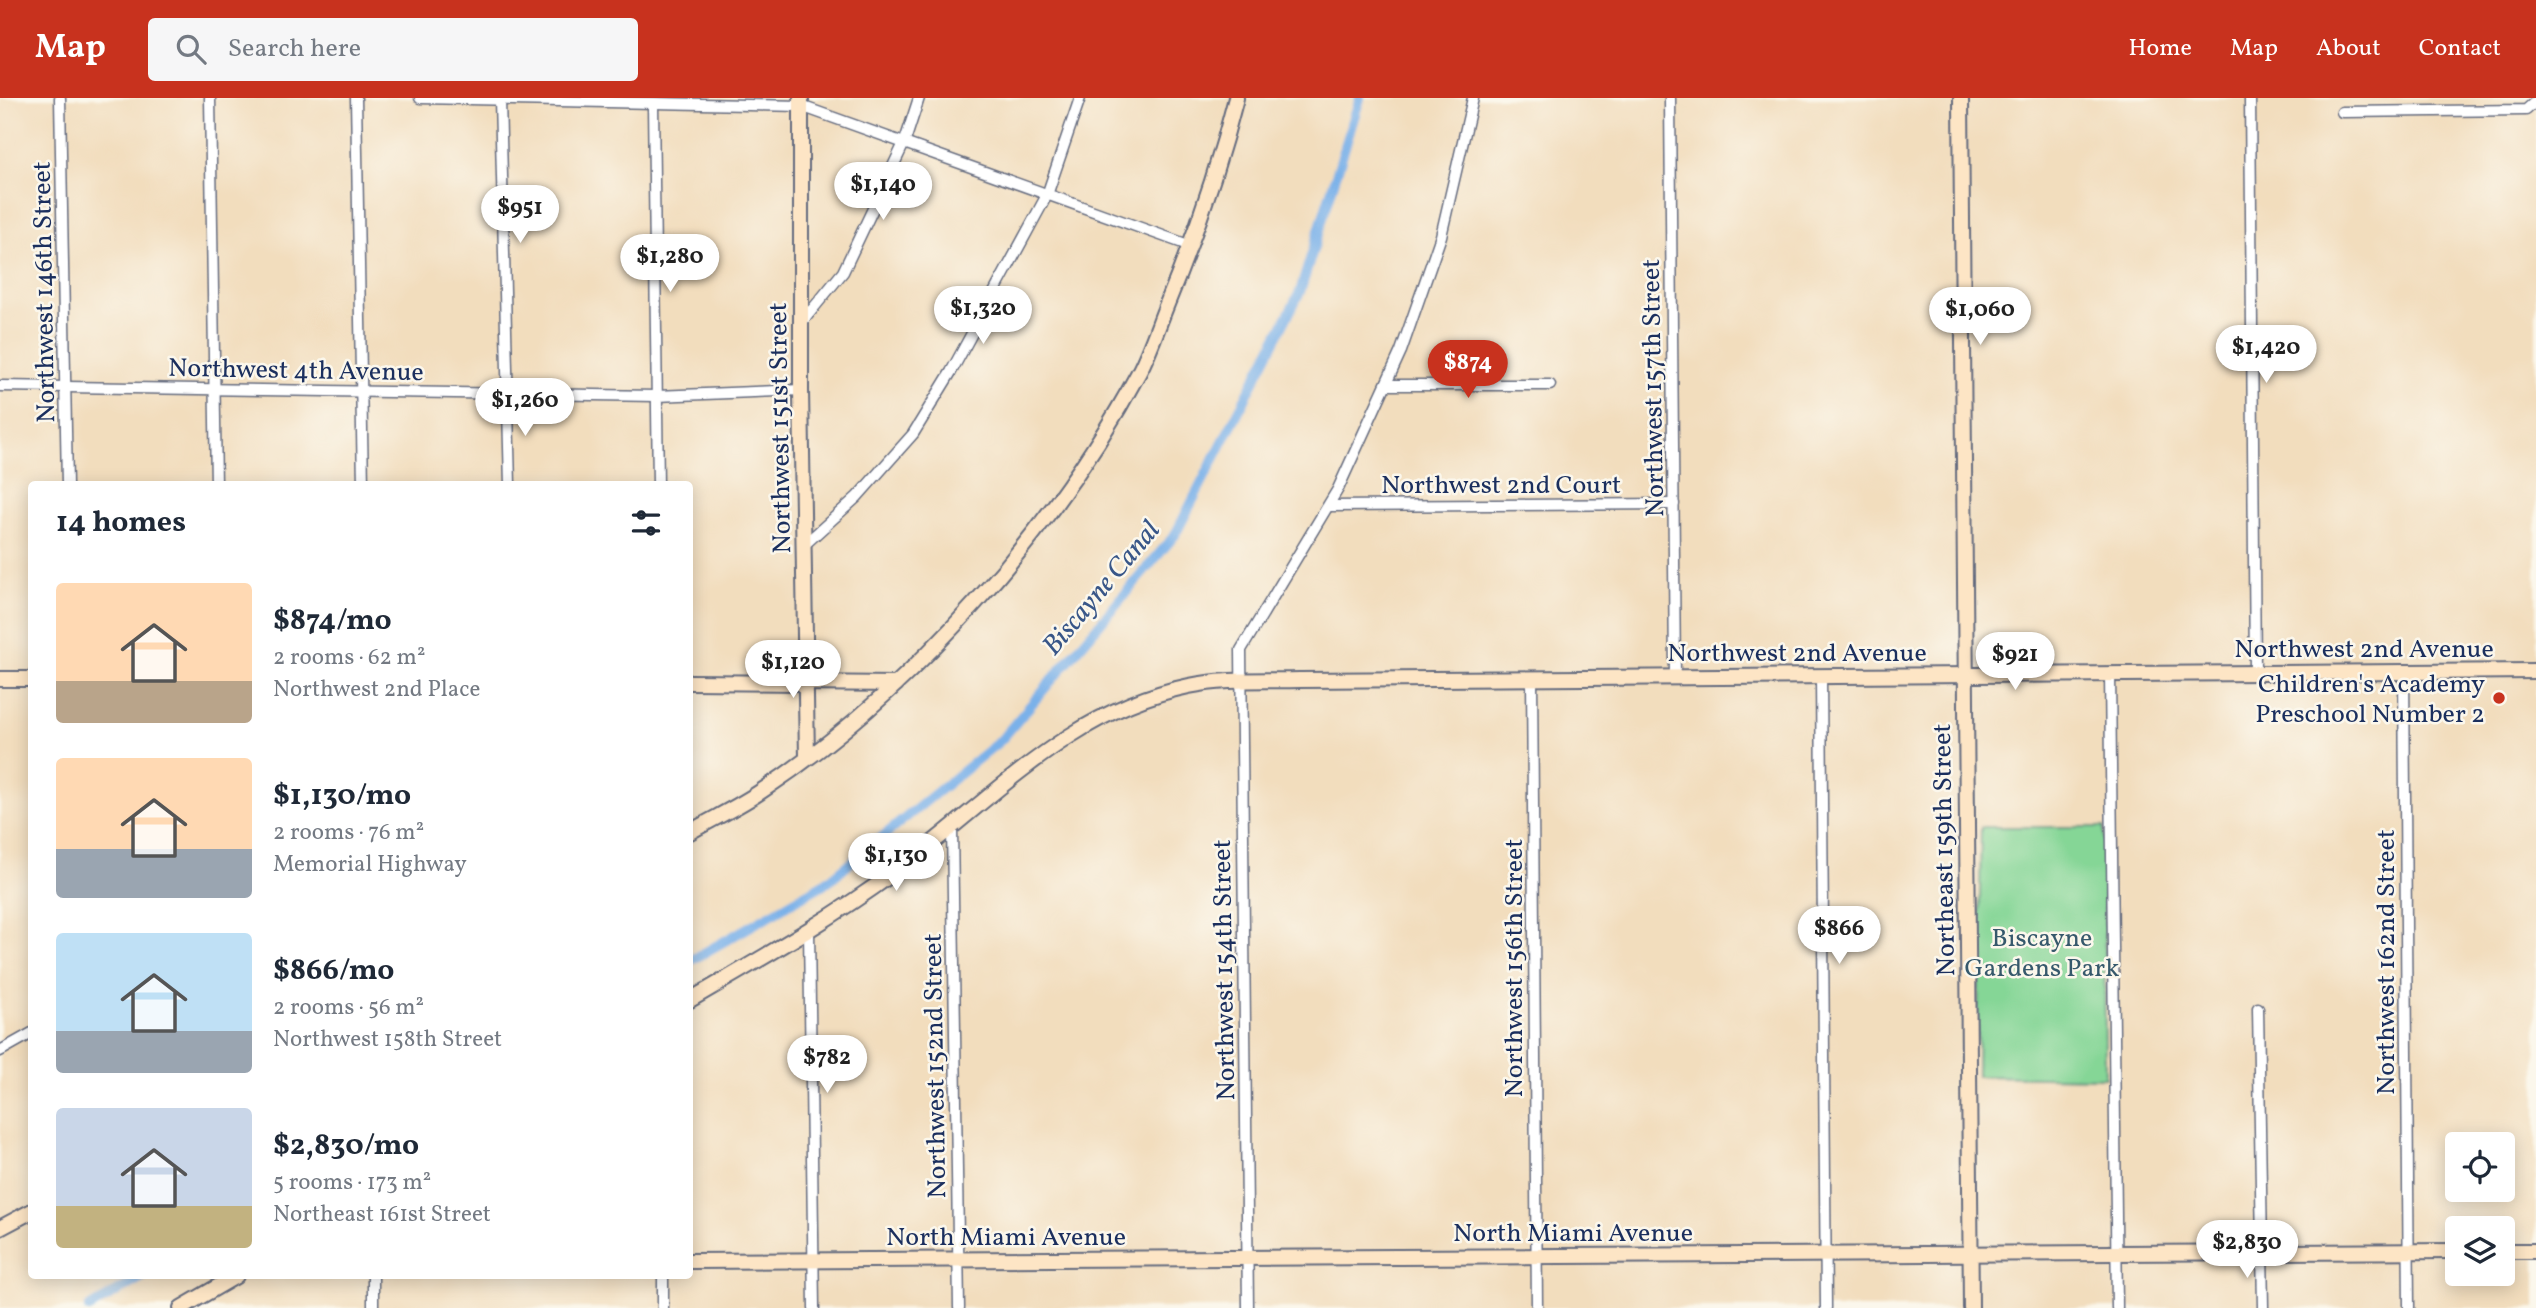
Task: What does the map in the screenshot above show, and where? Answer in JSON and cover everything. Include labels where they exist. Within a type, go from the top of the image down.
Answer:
[{"type":"street","name":"Northwest 146th Street","points":[[60,98],[67,481]]},
{"type":"street","points":[[210,98],[216,481]]},
{"type":"street","points":[[356,98],[363,481]]},
{"type":"street","points":[[420,98],[653,104],[801,102],[1191,246]]},
{"type":"street","points":[[802,322],[842,271],[905,141],[919,98]]},
{"type":"street","points":[[804,545],[857,497],[913,434],[951,372],[1047,195],[1080,98]]},
{"type":"street","points":[[693,830],[762,791],[807,758],[896,684],[992,583],[1079,474],[1140,370],[1213,187],[1236,98]]},
{"type":"street","name":"Northwest 154th Street","points":[[1248,1308],[1241,653],[1246,638],[1329,506],[1387,385],[1437,250],[1474,98]]},
{"type":"street","name":"Northwest 157th Street","points":[[1670,98],[1675,677]]},
{"type":"street","name":"Northeast 159th Street","points":[[1961,98],[1971,1308]]},
{"type":"street","points":[[2249,98],[2255,673]]},
{"type":"street","points":[[500,99],[510,481]]},
{"type":"street","points":[[2342,112],[2526,110],[2536,101]]},
{"type":"street","name":"Northwest 151st Street","points":[[801,102],[801,390],[807,758]]},
{"type":"street","points":[[653,104],[657,481]]},
{"type":"street","points":[[1387,385],[1550,385]]},
{"type":"street","name":"Northwest 4th Avenue","points":[[0,386],[656,396],[801,390]]},
{"type":"street","name":"Northwest 2nd Court","points":[[1329,506],[1674,503]]},
{"type":"street","name":"Northwest 2nd Avenue","points":[[693,998],[809,930],[891,876],[1069,734],[1096,718],[1138,700],[1190,685],[1241,681],[2536,671]]},
{"type":"street","name":"Northwest 162nd Street","points":[[2404,672],[2409,1308]]},
{"type":"street","points":[[2110,674],[2117,1308]]},
{"type":"street","points":[[1821,676],[1826,1308]]},
{"type":"street","points":[[0,679],[28,679]]},
{"type":"street","name":"Northwest 156th Street","points":[[1532,679],[1537,1308]]},
{"type":"street","points":[[693,682],[896,684]]},
{"type":"street","name":"Northwest 152nd Street","points":[[952,828],[959,1308]]},
{"type":"street","points":[[809,930],[814,1308]]},
{"type":"street","points":[[2258,1008],[2263,1308]]},
{"type":"street","points":[[0,1051],[28,1035]]},
{"type":"street","points":[[0,1228],[28,1214]]},
{"type":"street","name":"North Miami Avenue","points":[[693,1261],[2445,1251]]},
{"type":"street","points":[[2515,1251],[2536,1251]]},
{"type":"street","points":[[181,1308],[231,1279]]},
{"type":"street","points":[[373,1279],[373,1308]]},
{"type":"street","points":[[663,1279],[663,1308]]},
{"type":"green space","name":"Biscayne Gardens Park","points":[[1981,827],[2104,827],[2105,1078],[1977,1076]]},
{"type":"waterway","name":"Biscayne Canal","points":[[693,959],[827,882],[1001,740],[1175,535],[1300,292],[1360,98]]},
{"type":"waterway","name":"Biscayne Canal","points":[[89,1308],[139,1279]]},
{"type":"place","name":"Children's Academy Preschool Number 2","points":[[2499,698]]}]
